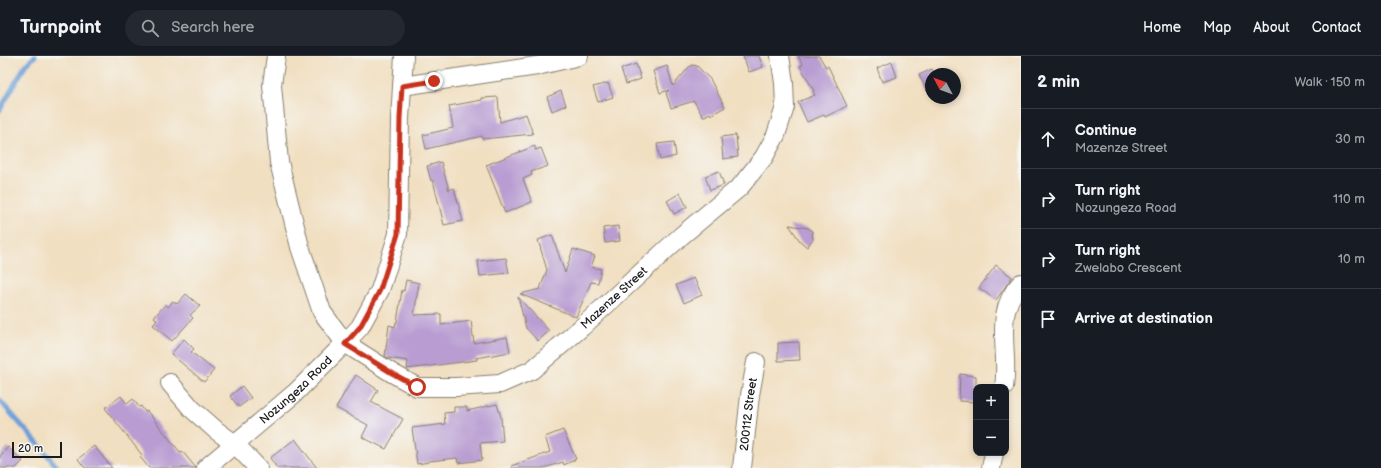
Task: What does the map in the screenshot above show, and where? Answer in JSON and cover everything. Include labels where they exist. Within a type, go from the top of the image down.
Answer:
[{"type":"street","points":[[276,56],[272,85],[281,169],[300,247],[322,312],[345,344]]},
{"type":"street","name":"Nozungeza Road","points":[[206,468],[295,393],[345,344],[360,327],[380,290],[398,234],[400,118],[404,56]]},
{"type":"street","points":[[402,86],[537,66],[579,56]]},
{"type":"street","name":"Mazenze Street","points":[[345,344],[417,387],[456,387],[500,384],[532,370],[582,327],[681,236],[740,187],[764,156],[776,135],[785,107],[784,83],[780,56]]},
{"type":"street","points":[[1004,384],[1003,328],[1005,310],[1013,292],[1021,283]]},
{"type":"street","name":"200112 Street","points":[[742,468],[750,395],[756,362]]},
{"type":"street","points":[[170,383],[192,409],[217,431],[235,444],[258,468]]},
{"type":"street","points":[[991,468],[993,456]]},
{"type":"building","points":[[743,56],[759,56],[763,67],[749,72]]},
{"type":"building","points":[[798,56],[819,56],[826,67],[828,66],[847,106],[825,117],[824,115],[807,122],[798,102],[815,95],[800,66],[803,65]]},
{"type":"building","points":[[892,62],[897,77],[882,82],[877,68]]},
{"type":"building","points":[[636,64],[641,79],[626,84],[621,69]]},
{"type":"building","points":[[693,65],[697,66],[710,79],[725,107],[711,115],[710,113],[703,117],[694,101],[671,108],[666,93],[669,90],[660,93],[653,71],[667,66],[673,86],[689,67]]},
{"type":"building","points":[[925,72],[925,87],[919,75]]},
{"type":"building","points":[[608,83],[613,97],[598,102],[593,87]]},
{"type":"building","points":[[561,91],[566,105],[552,111],[547,97]]},
{"type":"building","points":[[498,97],[500,122],[526,114],[533,134],[482,139],[482,136],[426,149],[423,135],[453,128],[449,106],[482,100],[482,98]]},
{"type":"building","points":[[736,135],[738,157],[723,159],[721,137]]},
{"type":"building","points":[[674,142],[676,156],[660,160],[657,144]]},
{"type":"building","points":[[535,146],[535,150],[541,148],[548,166],[531,172],[532,175],[523,179],[532,202],[505,213],[486,165]]},
{"type":"building","points":[[441,162],[449,190],[454,188],[463,221],[444,225],[433,180],[431,181],[427,166]]},
{"type":"building","points":[[719,171],[724,185],[710,190],[705,176]]},
{"type":"building","points":[[680,193],[687,207],[674,214],[667,201]]},
{"type":"building","points":[[789,225],[808,228],[812,231],[813,239],[807,247],[800,241]]},
{"type":"building","points":[[618,226],[620,241],[605,243],[603,228]]},
{"type":"building","points":[[552,235],[565,273],[573,249],[595,256],[591,267],[601,269],[598,283],[591,282],[576,317],[520,294],[540,289],[547,270],[538,240]]},
{"type":"building","points":[[506,258],[509,273],[480,276],[478,261]]},
{"type":"building","points":[[996,265],[1012,277],[996,300],[979,288]]},
{"type":"building","points":[[694,278],[702,295],[684,303],[676,285]]},
{"type":"building","points":[[406,280],[419,283],[414,315],[441,314],[441,325],[471,321],[474,343],[507,337],[510,352],[476,358],[477,360],[407,369],[408,361],[388,358],[385,356],[389,325],[395,327],[397,322],[402,290],[404,291]]},
{"type":"building","points":[[186,294],[200,306],[190,315],[193,318],[172,341],[153,325],[157,320],[154,317],[166,304],[168,307],[173,301],[177,304]]},
{"type":"building","points":[[518,297],[549,331],[538,341],[526,328]]},
{"type":"building","points":[[184,339],[194,349],[191,352],[214,370],[204,382],[171,354]]},
{"type":"building","points":[[799,342],[800,360],[778,361],[778,343]]},
{"type":"building","points":[[960,374],[976,376],[976,384],[973,384],[973,402],[959,401]]},
{"type":"building","points":[[356,375],[378,390],[371,402],[403,419],[386,449],[362,437],[368,425],[336,408]]},
{"type":"building","points":[[242,386],[251,398],[239,407],[230,396]]},
{"type":"building","points":[[121,396],[127,404],[133,399],[139,407],[141,406],[145,412],[147,411],[180,452],[182,451],[196,468],[149,468],[140,457],[142,455],[105,408]]},
{"type":"building","points":[[497,404],[501,417],[503,441],[480,443],[482,460],[458,463],[457,458],[417,464],[412,428],[445,424],[444,413],[454,412],[454,407],[467,407],[467,411]]},
{"type":"building","points":[[563,430],[576,459],[564,465],[563,462],[544,468],[512,468],[511,466],[550,452],[545,437]]},
{"type":"building","points":[[295,439],[317,468],[277,468],[270,458]]},
{"type":"building","points":[[94,446],[112,468],[85,468],[78,459]]},
{"type":"building","points":[[8,447],[23,461],[16,468],[0,468],[0,456]]},
{"type":"waterway","points":[[0,110],[25,66],[35,56]]},
{"type":"waterway","points":[[0,401],[58,468]]},
{"type":"route","points":[[417,387],[345,344],[360,327],[380,290],[398,234],[402,86],[434,81]]}]
